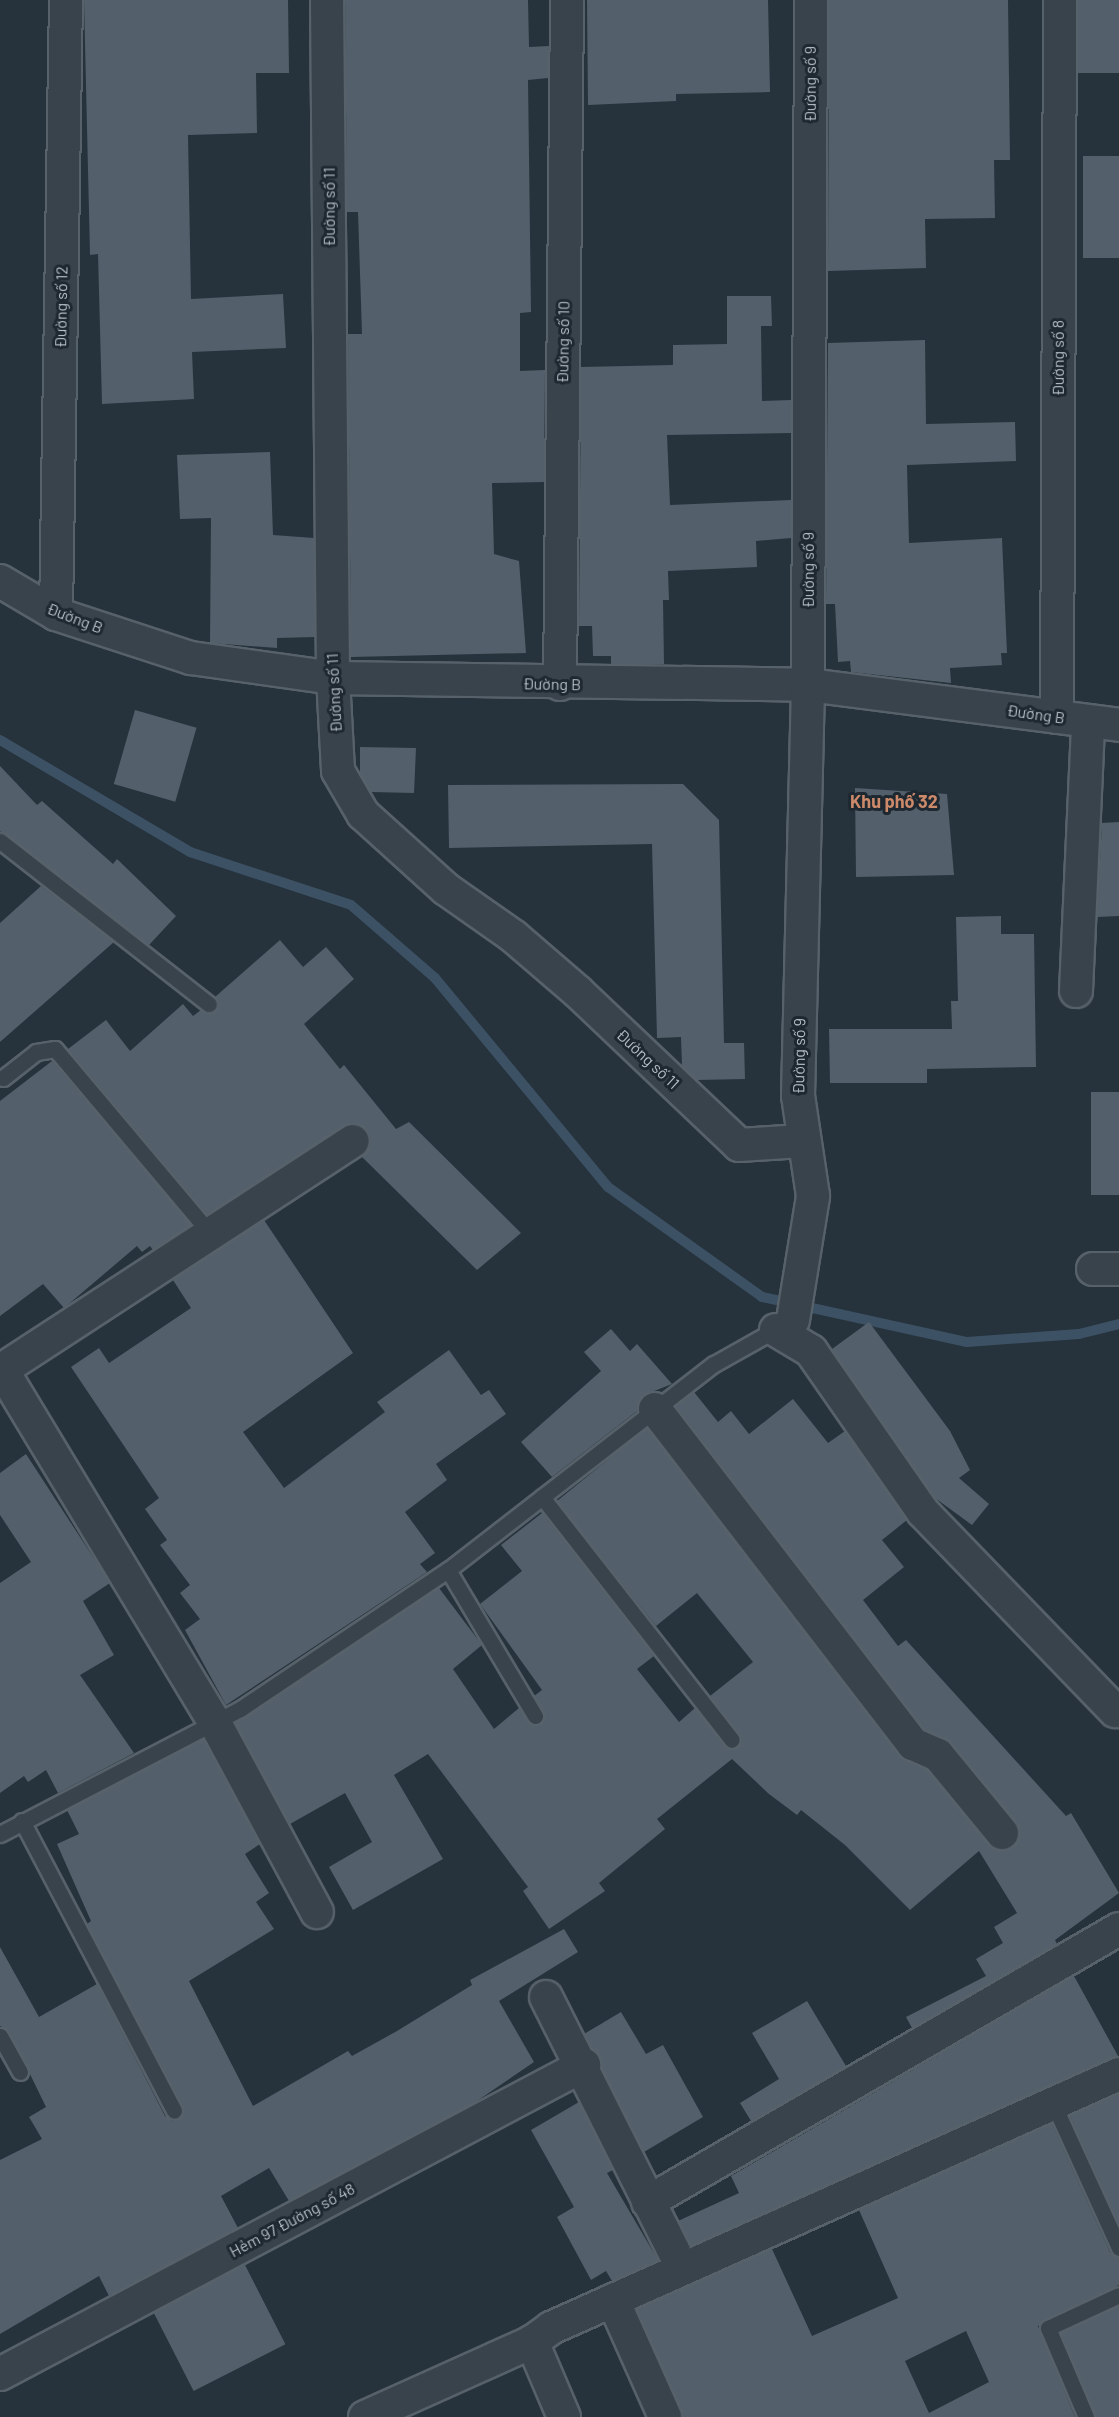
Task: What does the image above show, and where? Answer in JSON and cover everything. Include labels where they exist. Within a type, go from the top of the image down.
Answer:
[{"type":"street","name":"Đường số 12","points":[[56,614],[66,0]]},
{"type":"street","name":"Đường số 11","points":[[327,0],[333,678],[338,771],[363,814],[446,889],[513,936],[570,985],[739,1145],[802,1141]]},
{"type":"street","name":"Đường số 10","points":[[560,684],[567,0]]},
{"type":"street","name":"Đường số 9","points":[[784,1325],[813,1196],[802,1141],[798,1096],[808,686],[811,0]]},
{"type":"street","name":"Đường số 8","points":[[1057,717],[1060,0]]},
{"type":"street","name":"Đường B","points":[[0,582],[56,614],[191,658],[333,678],[560,684],[808,686],[1119,725]]},
{"type":"street","points":[[1076,991],[1088,722]]},
{"type":"street","points":[[317,1912],[214,1721],[1,1370],[353,1141]]},
{"type":"street","points":[[784,1325],[811,1352],[923,1512],[1115,1711]]},
{"type":"street","points":[[655,1409],[913,1744],[938,1755],[1002,1833]]},
{"type":"street","points":[[648,2202],[1119,1929]]},
{"type":"street","points":[[546,1997],[584,2066],[674,2252]]},
{"type":"street","name":"Hẻm 97 Đường số 48","points":[[0,2374],[584,2066]]},
{"type":"street","points":[[368,2416],[532,2342],[613,2300],[1119,2074]]},
{"type":"street","points":[[613,2300],[665,2417]]},
{"type":"street","points":[[532,2342],[564,2417]]},
{"type":"lane","points":[[0,841],[210,1004]]},
{"type":"lane","points":[[3,1078],[36,1052],[55,1049],[211,1234]]},
{"type":"lane","points":[[0,1834],[240,1709],[448,1570],[714,1364],[784,1325]]},
{"type":"lane","points":[[542,1497],[732,1740]]},
{"type":"lane","points":[[448,1570],[535,1716]]},
{"type":"lane","points":[[22,1821],[174,2111]]},
{"type":"lane","points":[[0,2036],[20,2072]]},
{"type":"lane","points":[[1053,2103],[1119,2248]]},
{"type":"lane","points":[[1086,2417],[1048,2328],[1119,2295]]},
{"type":"building","points":[[84,0],[288,0],[289,73],[256,73],[257,133],[188,135],[191,299],[283,294],[286,348],[192,352],[194,399],[102,404],[98,254],[90,255]]},
{"type":"building","points":[[345,0],[528,0],[529,47],[549,46],[548,78],[528,80],[531,312],[520,313],[520,371],[545,370],[544,482],[492,483],[494,554],[519,561],[526,653],[351,657],[348,334],[362,334],[358,212],[347,212]]},
{"type":"building","points":[[587,0],[768,0],[770,92],[676,94],[676,101],[588,105]]},
{"type":"building","points":[[829,0],[1008,0],[1010,160],[994,160],[995,218],[925,219],[926,268],[828,271]]},
{"type":"building","points":[[1078,0],[1119,0],[1119,73],[1078,73]]},
{"type":"building","points":[[1083,156],[1119,156],[1119,258],[1083,258]]},
{"type":"building","points":[[727,296],[771,296],[772,326],[761,326],[762,401],[791,400],[791,433],[667,435],[670,505],[791,500],[791,538],[756,541],[757,567],[668,571],[669,600],[663,600],[664,664],[611,664],[611,656],[593,656],[592,626],[579,626],[581,367],[673,365],[673,345],[727,344]]},
{"type":"building","points":[[925,340],[926,424],[1015,422],[1016,461],[907,465],[909,543],[1002,538],[1007,653],[1001,653],[1002,665],[950,668],[951,683],[851,672],[850,661],[838,662],[835,604],[826,604],[828,343]]},
{"type":"building","points":[[270,452],[273,535],[314,538],[315,637],[277,638],[277,648],[210,643],[211,518],[180,519],[177,455]]},
{"type":"building","points":[[135,710],[197,728],[175,802],[114,784]]},
{"type":"building","points":[[360,747],[416,748],[414,793],[371,792],[360,773]]},
{"type":"building","points":[[0,766],[37,805],[42,801],[113,864],[117,859],[176,916],[149,945],[0,831]]},
{"type":"building","points":[[683,784],[719,820],[724,1043],[744,1043],[745,1079],[697,1080],[682,1066],[681,1037],[657,1038],[652,844],[449,848],[448,785]]},
{"type":"building","points":[[855,788],[947,794],[954,875],[856,877]]},
{"type":"building","points":[[1119,822],[1119,916],[1097,917],[1102,823]]},
{"type":"building","points":[[41,886],[114,942],[0,1042],[0,923]]},
{"type":"building","points":[[1001,916],[1001,934],[1034,934],[1036,1067],[927,1069],[927,1083],[830,1083],[829,1029],[952,1029],[951,1001],[958,1001],[956,917]]},
{"type":"building","points":[[280,940],[303,967],[326,947],[354,979],[304,1024],[340,1069],[344,1065],[396,1129],[409,1122],[521,1233],[477,1270],[362,1157],[371,1139],[368,1131],[353,1123],[207,1214],[68,1049],[106,1020],[130,1051],[183,1004],[193,1016],[201,1010],[213,1013],[219,1006],[215,997]]},
{"type":"building","points":[[52,1061],[191,1225],[153,1250],[150,1246],[142,1252],[137,1246],[64,1308],[43,1284],[0,1316],[0,1101]]},
{"type":"building","points":[[1091,1092],[1119,1092],[1119,1195],[1091,1195]]},
{"type":"building","points":[[264,1220],[353,1353],[243,1432],[284,1488],[385,1412],[377,1402],[449,1350],[481,1395],[489,1390],[506,1414],[436,1464],[447,1480],[405,1512],[435,1553],[420,1564],[427,1572],[226,1705],[185,1630],[200,1619],[180,1593],[190,1585],[160,1545],[167,1540],[145,1509],[159,1498],[71,1367],[99,1348],[109,1363],[191,1308],[173,1280]]},
{"type":"building","points":[[869,1322],[950,1431],[970,1470],[959,1478],[989,1504],[972,1525],[935,1498],[832,1349]]},
{"type":"building","points":[[611,1329],[630,1351],[637,1344],[672,1384],[644,1395],[637,1411],[552,1477],[521,1442],[601,1371],[584,1352]]},
{"type":"building","points":[[694,1392],[718,1422],[731,1411],[749,1434],[793,1399],[828,1443],[845,1431],[907,1520],[882,1540],[904,1567],[863,1600],[898,1646],[906,1640],[1066,1816],[1071,1813],[1119,1893],[1055,1940],[1057,1944],[912,2028],[906,2017],[986,1976],[976,1959],[1003,1943],[994,1927],[1017,1913],[979,1851],[910,1910],[845,1845],[801,1810],[797,1815],[769,1794],[732,1759],[657,1819],[665,1829],[599,1883],[605,1891],[549,1929],[523,1891],[528,1887],[428,1754],[394,1775],[443,1859],[353,1910],[329,1867],[372,1842],[345,1793],[290,1824],[235,1722],[439,1588],[482,1645],[453,1669],[494,1729],[519,1708],[530,1724],[540,1724],[545,1715],[534,1696],[542,1690],[480,1604],[522,1571],[501,1545],[542,1513],[654,1656],[637,1669],[679,1722],[695,1708],[725,1746],[738,1748],[740,1734],[710,1696],[753,1662],[697,1593],[656,1626],[557,1501],[647,1428],[899,1755],[927,1770],[989,1845],[996,1850],[1013,1847],[1019,1839],[1016,1822],[952,1744],[924,1729],[676,1406]]},
{"type":"building","points":[[26,1454],[110,1583],[83,1601],[114,1655],[80,1675],[134,1753],[58,1793],[46,1770],[28,1782],[24,1776],[0,1793],[0,1583],[31,1562],[0,1515],[0,1473]]},
{"type":"building","points":[[203,1739],[260,1844],[245,1854],[269,1893],[256,1902],[274,1929],[189,1981],[253,2106],[348,2051],[352,2056],[397,2031],[472,1985],[470,1980],[564,1929],[578,1952],[499,2001],[534,2062],[471,2105],[289,2201],[269,2168],[221,2196],[238,2228],[109,2296],[99,2276],[0,2334],[0,2160],[42,2139],[29,2117],[46,2107],[9,2031],[0,2026],[0,1947],[39,2017],[97,1984],[165,2116],[173,2121],[182,2117],[183,2106],[87,1924],[91,1921],[57,1844],[79,1834],[67,1810]]},
{"type":"building","points":[[1074,1976],[1118,2056],[691,2246],[678,2221],[739,2193],[731,2176]]},
{"type":"building","points":[[807,2001],[846,2066],[751,2121],[740,2103],[779,2079],[752,2033]]},
{"type":"building","points":[[621,2012],[646,2054],[663,2045],[703,2117],[644,2152],[584,2034]]},
{"type":"building","points":[[1119,2094],[1119,2224],[1070,2116]]},
{"type":"building","points":[[579,2102],[613,2170],[607,2173],[658,2260],[612,2281],[606,2271],[591,2280],[557,2217],[574,2207],[531,2130]]},
{"type":"building","points":[[1052,2124],[1110,2252],[1119,2258],[1119,2285],[1038,2326],[1075,2417],[683,2417],[637,2309],[772,2249],[812,2336],[898,2298],[859,2210]],"holes":[[[966,2331],[989,2382],[929,2413],[905,2361]]]},
{"type":"building","points":[[245,2265],[285,2344],[194,2391],[153,2312]]},
{"type":"building","points":[[1119,2306],[1119,2417],[1096,2417],[1061,2333]]},
{"type":"waterway","points":[[0,740],[190,852],[351,905],[435,978],[608,1187],[762,1297],[967,1342],[1079,1334],[1119,1324]]},
{"type":"district","name":"Khu phố 32","points":[[894,801]]}]
